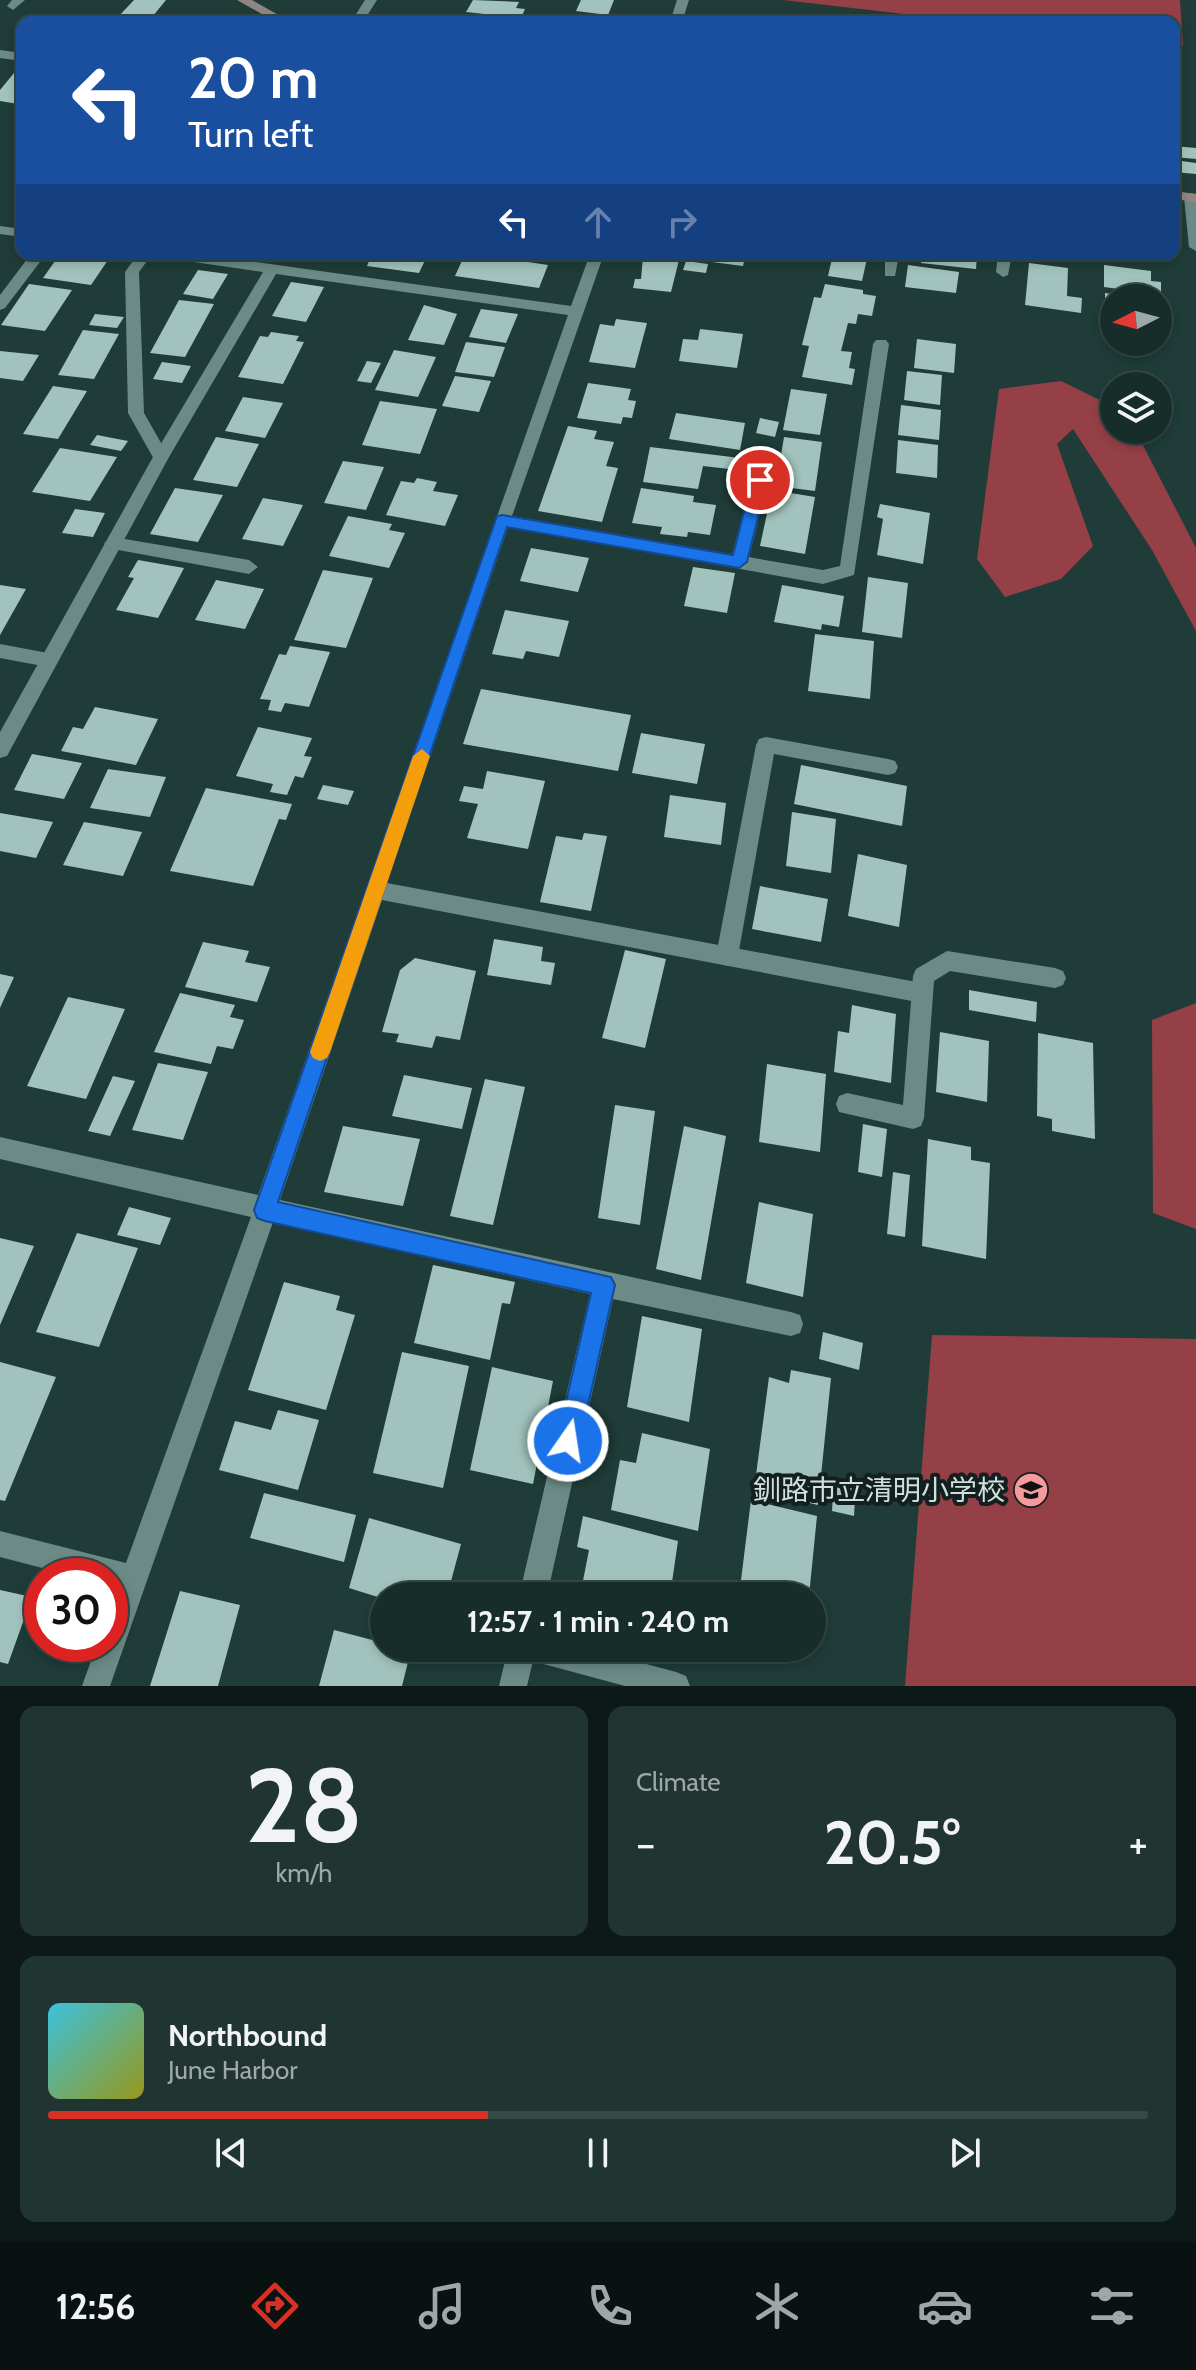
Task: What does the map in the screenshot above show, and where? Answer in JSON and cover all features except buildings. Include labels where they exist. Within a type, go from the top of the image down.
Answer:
[{"type":"street","points":[[243,0],[274,16]]},
{"type":"street","points":[[1194,198],[1196,247]]},
{"type":"street","points":[[0,305],[34,260]]},
{"type":"street","points":[[141,260],[132,272],[136,413],[161,457]]},
{"type":"street","points":[[208,260],[577,312]]},
{"type":"street","points":[[96,1686],[595,260]]},
{"type":"street","points":[[890,273],[891,260]]},
{"type":"street","points":[[1003,272],[1004,260]]},
{"type":"street","points":[[0,750],[161,457],[272,269]]},
{"type":"street","points":[[502,520],[823,577],[848,570],[881,344]]},
{"type":"street","points":[[739,562],[760,480]]},
{"type":"street","points":[[113,543],[249,567]]},
{"type":"street","points":[[0,651],[48,660]]},
{"type":"street","points":[[727,956],[766,745],[888,767]]},
{"type":"street","points":[[376,890],[922,993]]},
{"type":"street","points":[[847,1104],[913,1118],[924,976],[947,961],[1055,978]]},
{"type":"street","points":[[0,1148],[265,1210],[791,1324]]},
{"type":"street","points":[[536,1582],[604,1285]]},
{"type":"street","points":[[0,1544],[134,1578]]},
{"type":"street","points":[[513,1686],[519,1662]]},
{"type":"street","points":[[588,1662],[676,1686]]},
{"type":"shaded area","points":[[783,0],[1180,0],[1183,46],[1180,46],[1180,16],[921,16]]},
{"type":"shaded area","points":[[1061,381],[1100,400],[1100,444],[1142,444],[1196,548],[1196,631],[1152,550],[1073,429],[1057,444],[1093,546],[1061,579],[1005,597],[977,559],[999,389]]},
{"type":"shaded area","points":[[1196,1003],[1196,1229],[1153,1213],[1152,1020]]},
{"type":"shaded area","name":"釧路市立清明小学校","points":[[932,1335],[1196,1339],[1196,1686],[905,1686]]},
{"type":"slow traffic","points":[[320,1052],[422,756]]},
{"type":"place","name":"釧路市立清明小学校","points":[[1031,1490]]},
{"type":"route","points":[[568,1441],[604,1285],[265,1210],[502,520],[739,562],[760,480]]}]
